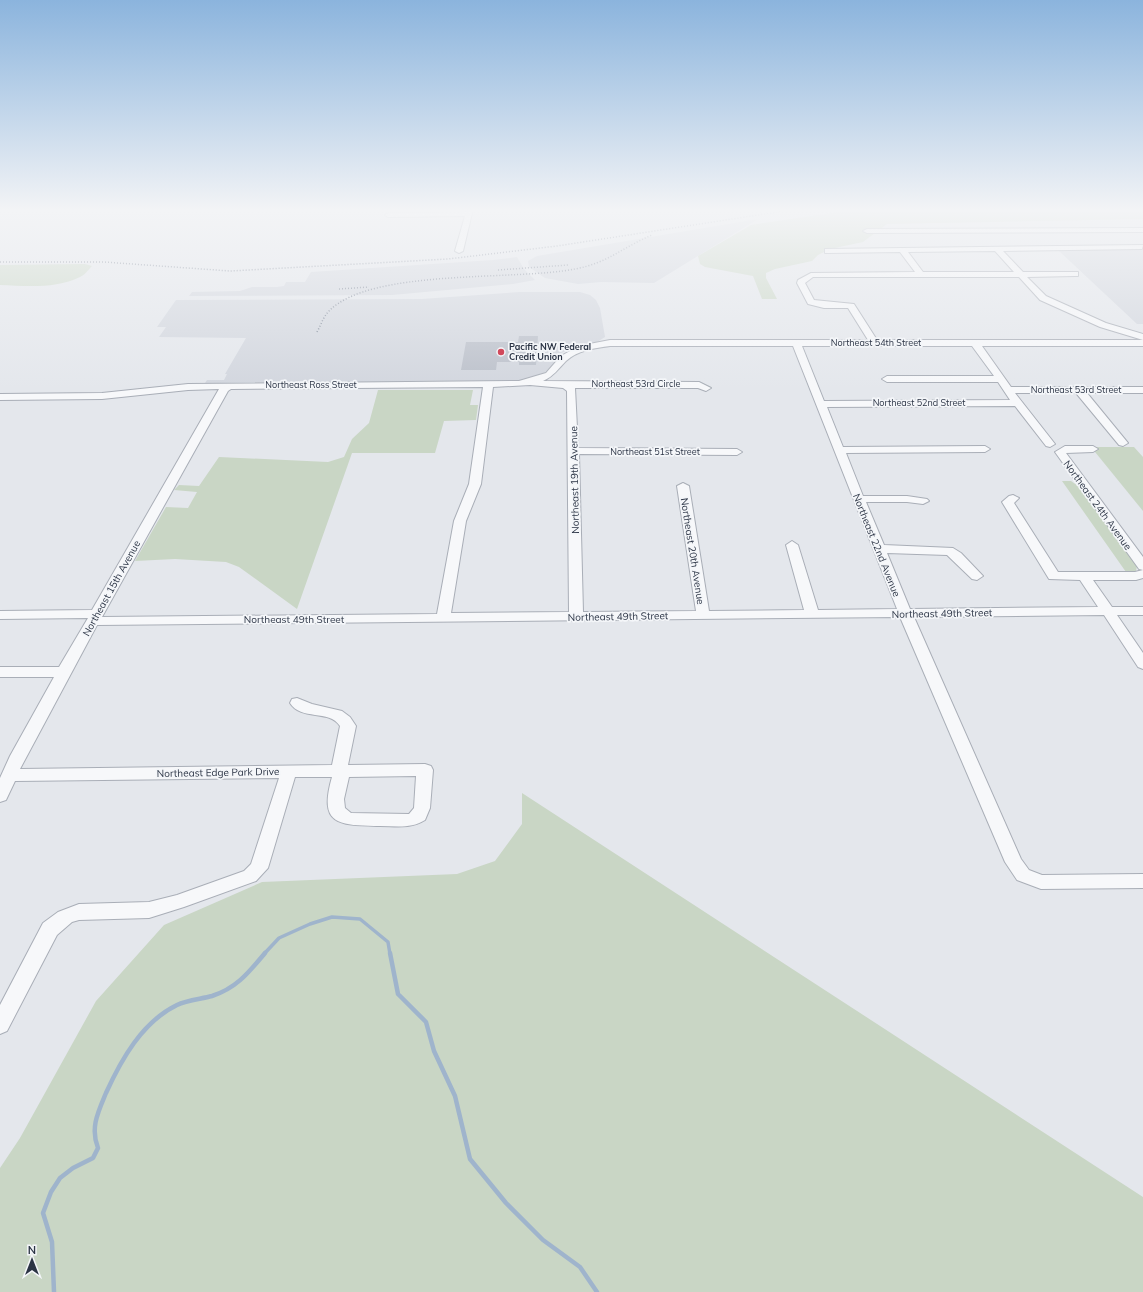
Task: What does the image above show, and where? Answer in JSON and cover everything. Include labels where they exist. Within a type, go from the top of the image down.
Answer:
[{"type":"street","points":[[916,269],[920,274]]},
{"type":"street","points":[[1016,269],[1043,298],[1103,325],[1143,338]]},
{"type":"street","points":[[874,343],[854,304],[824,305],[811,302],[801,283],[802,280],[805,277],[820,275],[1075,274]]},
{"type":"street","name":"Northeast 22nd Avenue","points":[[796,342],[905,613],[1014,862],[1023,875],[1041,882],[1143,881]]},
{"type":"street","name":"Northeast 54th Street","points":[[610,343],[1143,343]]},
{"type":"street","name":"Northeast Ross Street","points":[[0,397],[102,396],[188,387],[488,385],[528,383],[549,375],[564,358],[574,352],[594,345],[610,343]]},
{"type":"street","points":[[975,343],[1050,444]]},
{"type":"street","points":[[887,379],[1001,379]]},
{"type":"street","points":[[528,383],[565,385]]},
{"type":"street","points":[[443,618],[460,521],[475,484],[488,385]]},
{"type":"street","name":"Northeast 53rd Circle","points":[[565,385],[699,385],[706,388]]},
{"type":"street","name":"Northeast 19th Avenue","points":[[565,385],[572,390],[576,616]]},
{"type":"street","name":"Northeast 15th Avenue","points":[[0,796],[18,756],[94,618],[224,389],[229,386]]},
{"type":"street","name":"Northeast 53rd Street","points":[[1009,390],[1143,390]]},
{"type":"street","points":[[1079,390],[1123,443]]},
{"type":"street","name":"Northeast 52nd Street","points":[[821,404],[1018,402]]},
{"type":"street","name":"Northeast 24th Avenue","points":[[1093,449],[1065,449],[1060,452],[1143,566]]},
{"type":"street","points":[[839,450],[985,450]]},
{"type":"street","name":"Northeast 51st Street","points":[[574,451],[737,452]]},
{"type":"street","name":"Northeast 20th Avenue","points":[[683,486],[703,615]]},
{"type":"street","points":[[1013,498],[1008,502],[1054,576],[1136,576],[1143,574]]},
{"type":"street","points":[[858,499],[907,499],[922,501]]},
{"type":"street","points":[[792,545],[812,614]]},
{"type":"street","points":[[879,549],[945,550],[956,554],[964,567],[977,576]]},
{"type":"street","points":[[1084,576],[1143,664]]},
{"type":"street","name":"Northeast 49th Street","points":[[0,615],[94,618],[443,618],[1143,611]]},
{"type":"street","points":[[0,672],[64,672]]},
{"type":"street","points":[[298,703],[308,709],[336,713],[346,722],[348,726],[340,770]]},
{"type":"street","name":"Northeast Edge Park Drive","points":[[10,775],[340,770],[425,770],[422,808],[419,816],[412,820],[349,819],[341,817],[336,812],[335,805],[340,770]]},
{"type":"street","points":[[0,1025],[50,929],[65,917],[79,912],[149,910],[178,902],[236,882],[256,872],[259,868],[289,771]]},
{"type":"shaded area","points":[[352,269],[524,269],[535,280],[513,284],[392,295],[189,296],[192,292],[240,291],[252,287],[284,286],[286,282],[305,282],[311,272]]},
{"type":"shaded area","points":[[532,269],[676,269],[654,283],[601,282],[578,284],[545,278]]},
{"type":"shaded area","points":[[1079,269],[1143,269],[1143,324],[1137,324]]},
{"type":"shaded area","points":[[520,292],[580,292],[590,295],[596,300],[600,308],[605,337],[597,342],[577,346],[561,353],[553,365],[544,373],[530,379],[513,382],[205,383],[207,380],[224,380],[227,374],[225,374],[246,338],[159,337],[166,327],[157,327],[176,300],[422,299]]},
{"type":"green space","points":[[0,269],[89,269],[80,277],[71,281],[51,285],[0,285]]},
{"type":"green space","points":[[717,269],[774,269],[766,273],[766,278],[777,299],[762,299],[753,276]]},
{"type":"green space","points":[[378,390],[473,390],[470,405],[478,405],[476,420],[444,421],[435,453],[352,453],[297,609],[239,567],[226,562],[175,559],[135,561],[166,507],[188,508],[197,492],[174,490],[179,485],[199,486],[219,457],[328,462],[344,457],[352,439],[369,423]]},
{"type":"green space","points":[[1091,447],[1134,447],[1143,457],[1143,511]]},
{"type":"green space","points":[[1062,481],[1071,481],[1078,486],[1137,566],[1136,571],[1126,572]]},
{"type":"green space","points":[[522,793],[1143,1197],[1143,1292],[0,1292],[0,1168],[20,1138],[96,1001],[164,925],[262,882],[457,874],[495,861],[522,824]]},
{"type":"building","name":"Pacific NW Federal Credit Union","points":[[519,336],[538,336],[536,365],[519,365],[519,362],[497,362],[496,370],[461,370],[466,342],[518,342]]},
{"type":"waterway","points":[[264,954],[279,938],[310,924],[332,917],[360,919],[388,942],[390,954]]},
{"type":"waterway","points":[[54,1292],[52,1242],[43,1213],[51,1192],[60,1178],[73,1168],[93,1158],[98,1148],[95,1134],[98,1113],[112,1080],[126,1055],[143,1032],[153,1021],[165,1012],[181,1003],[212,996],[229,989],[242,979],[265,953]]},
{"type":"waterway","points":[[390,953],[398,994],[426,1022],[434,1051],[455,1096],[470,1159],[506,1203],[543,1240],[580,1267],[597,1292]]},
{"type":"railway","points":[[206,269],[230,271],[261,269]]},
{"type":"railway","points":[[498,270],[508,269]]},
{"type":"railway","points":[[317,332],[329,311],[349,297],[377,288],[409,282],[445,278],[572,269]]},
{"type":"railway","points":[[339,289],[369,287]]},
{"type":"place","name":"Pacific NW Federal Credit Union","points":[[501,352]]}]
